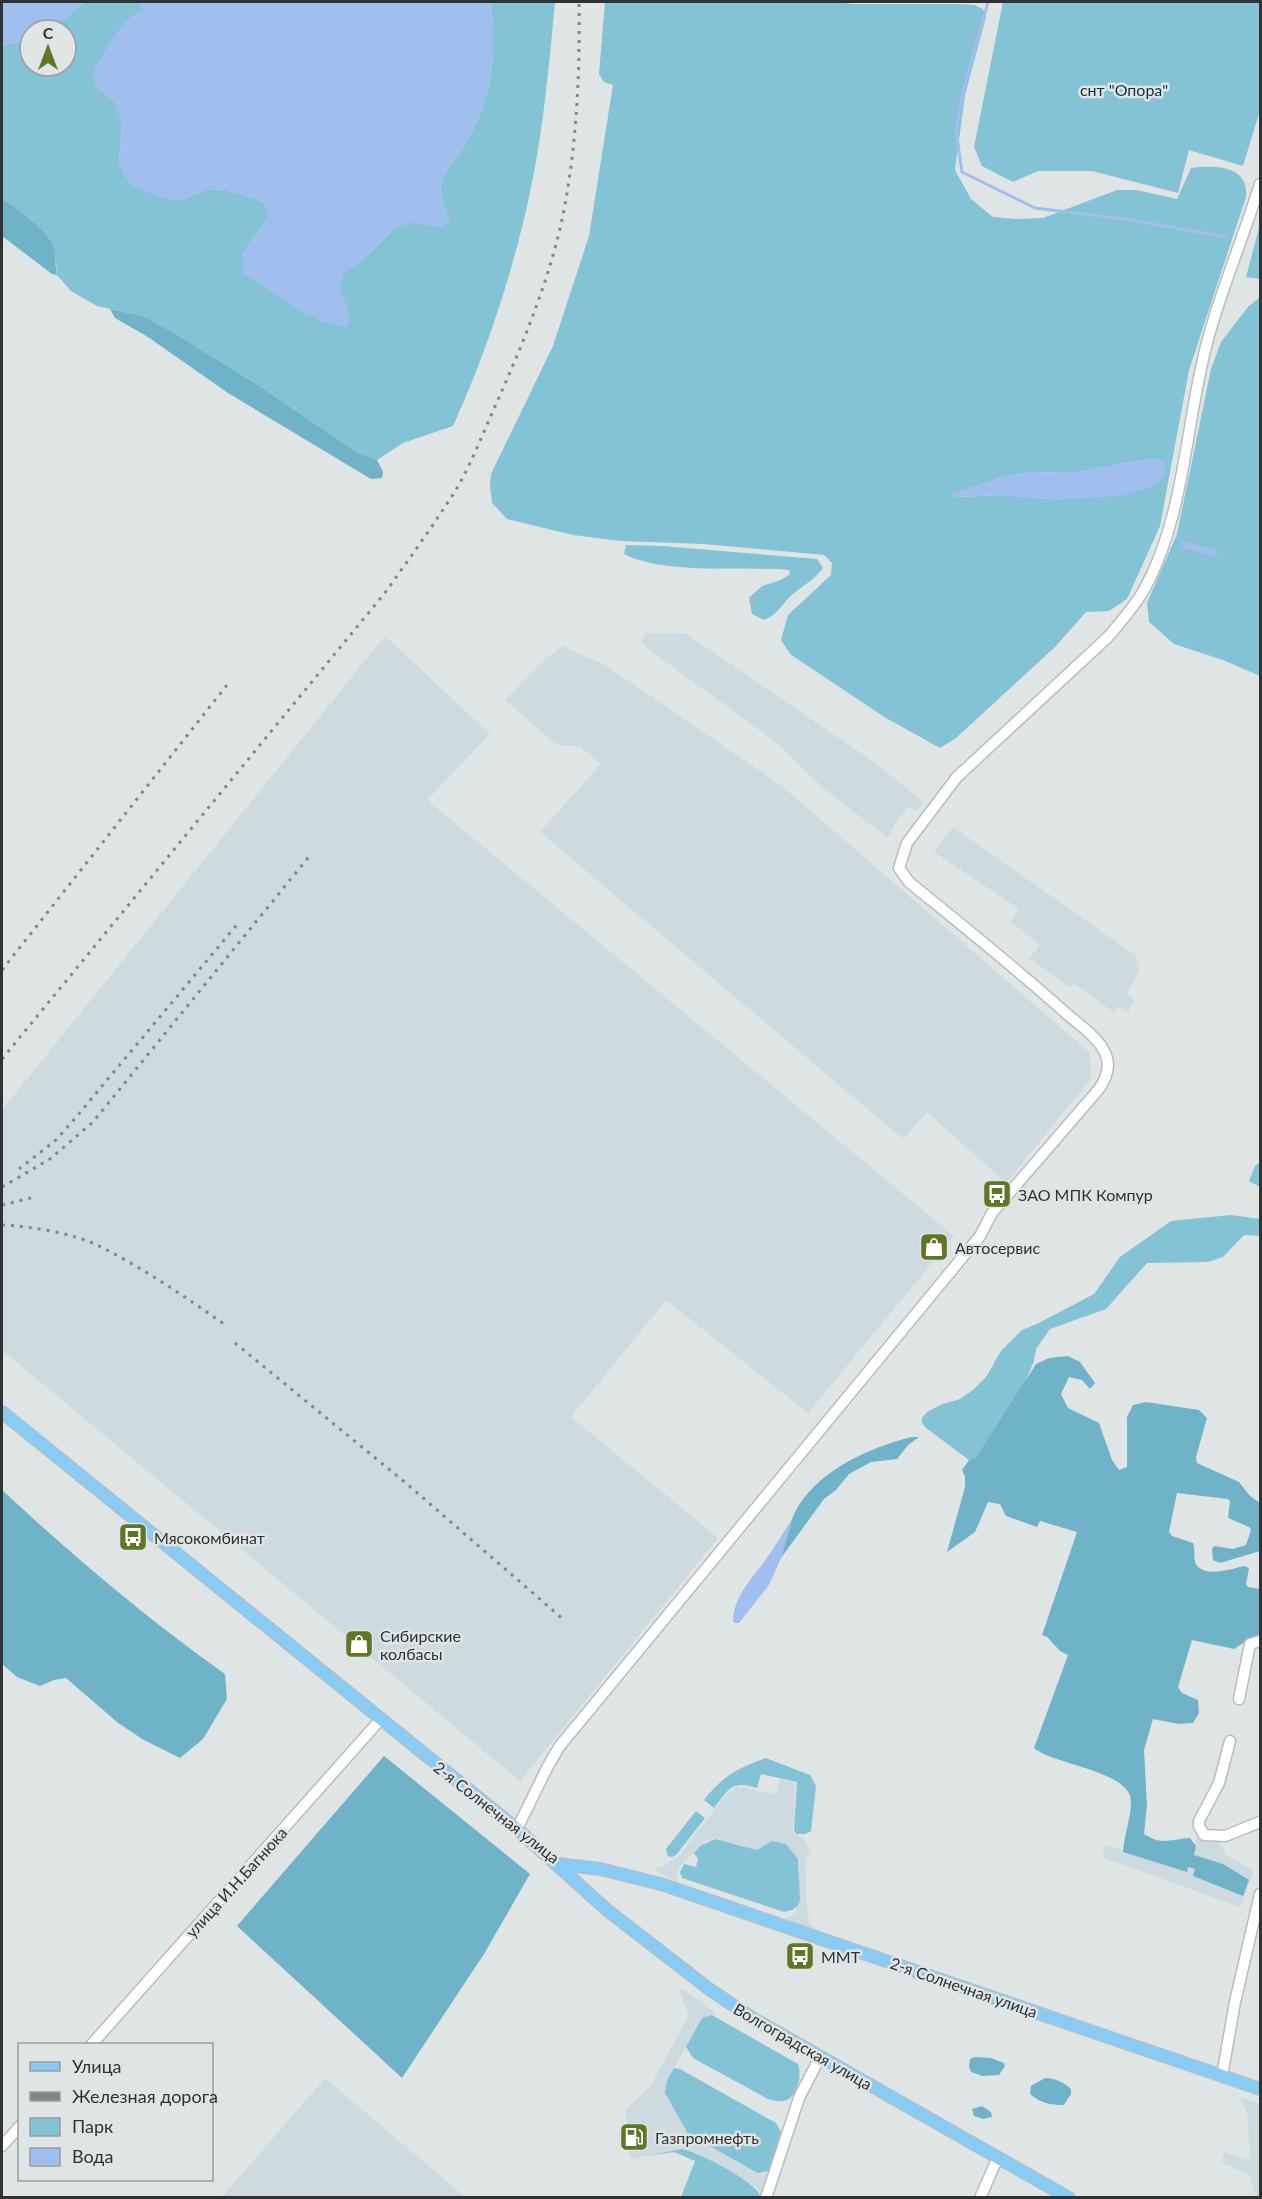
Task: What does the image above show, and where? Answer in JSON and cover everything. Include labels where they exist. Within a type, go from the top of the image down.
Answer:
[{"type":"main road","name":"2-я Солнечная улица","points":[[2,1412],[558,1864],[600,1869],[661,1884],[1260,2089]]},
{"type":"main road","name":"Волгоградская улица","points":[[558,1864],[607,1910],[709,1989],[754,2019],[1069,2198]]},
{"type":"street","points":[[517,1829],[559,1747],[980,1236],[992,1213],[1106,1079],[1109,1068],[1106,1054],[1098,1042],[1046,995],[909,882],[899,868],[907,843],[957,777],[1108,637],[1128,615],[1144,589],[1162,547],[1174,507],[1198,378],[1208,338],[1260,184]]},
{"type":"street","points":[[1239,1699],[1255,1642]]},
{"type":"street","name":"улица И.Н.Багнюка","points":[[93,2043],[380,1719]]},
{"type":"street","points":[[1230,1741],[1219,1783],[1199,1821],[1199,1826],[1204,1835],[1225,1836],[1260,1822]]},
{"type":"street","points":[[1222,2076],[1235,2002],[1260,1894]]},
{"type":"street","points":[[766,2198],[799,2098],[820,2056]]},
{"type":"street","points":[[2,2146],[18,2128]]},
{"type":"street","points":[[980,2198],[998,2157]]},
{"type":"shaded area","points":[[2,199],[33,222],[47,236],[55,251],[57,275],[52,274],[2,236]]},
{"type":"shaded area","points":[[110,309],[143,316],[258,385],[358,453],[377,460],[383,472],[382,478],[371,479],[228,393],[148,337],[115,318]]},
{"type":"shaded area","points":[[646,633],[685,633],[874,762],[923,802],[915,811],[909,806],[897,820],[888,838],[824,789],[776,742],[651,651],[642,642]]},
{"type":"shaded area","points":[[385,636],[490,734],[427,800],[954,1236],[808,1413],[666,1300],[571,1417],[718,1538],[520,1781],[2,1350],[2,1110]]},
{"type":"shaded area","points":[[562,646],[605,665],[782,786],[1090,1053],[1091,1078],[1006,1183],[927,1112],[903,1139],[540,832],[601,764],[581,747],[557,745],[505,700],[542,662]]},
{"type":"shaded area","points":[[953,827],[1135,955],[1139,971],[1126,993],[1134,1000],[1128,1012],[1119,1006],[1113,1012],[1074,983],[1071,988],[1029,958],[1040,945],[1011,922],[1019,909],[934,852]]},
{"type":"shaded area","points":[[1068,1356],[1080,1362],[1095,1383],[1090,1389],[1082,1380],[1069,1377],[1061,1394],[1068,1408],[1099,1423],[1112,1460],[1119,1470],[1127,1467],[1127,1417],[1133,1405],[1146,1402],[1199,1410],[1207,1418],[1196,1457],[1197,1463],[1239,1482],[1250,1496],[1260,1503],[1260,1551],[1220,1563],[1213,1560],[1214,1546],[1233,1549],[1246,1545],[1251,1530],[1228,1518],[1230,1501],[1228,1499],[1177,1493],[1169,1532],[1172,1536],[1193,1543],[1195,1562],[1204,1570],[1210,1572],[1244,1566],[1249,1568],[1246,1584],[1248,1587],[1260,1589],[1260,1639],[1251,1638],[1234,1649],[1192,1640],[1178,1687],[1182,1693],[1198,1700],[1199,1713],[1193,1723],[1179,1724],[1153,1719],[1144,1750],[1147,1805],[1144,1834],[1161,1841],[1190,1838],[1196,1846],[1194,1855],[1223,1864],[1249,1880],[1243,1896],[1193,1876],[1195,1869],[1188,1867],[1187,1872],[1123,1852],[1131,1808],[1128,1791],[1106,1776],[1044,1754],[1034,1748],[1068,1655],[1042,1635],[1077,1532],[1040,1521],[1037,1527],[1006,1516],[1000,1504],[988,1502],[975,1532],[947,1552],[965,1487],[962,1470],[969,1460],[976,1457],[1036,1364],[1049,1358]]},
{"type":"shaded area","points":[[911,1437],[919,1437],[908,1445],[897,1459],[871,1462],[849,1474],[836,1490],[824,1499],[781,1558],[790,1524],[799,1505],[821,1480],[849,1461],[880,1447]]},
{"type":"shaded area","points":[[2,1490],[110,1585],[225,1674],[227,1699],[203,1739],[180,1758],[142,1739],[117,1722],[66,1678],[40,1686],[17,1677],[2,1664]]},
{"type":"shaded area","points":[[384,1756],[530,1874],[484,1954],[402,2078],[237,1926]]},
{"type":"shaded area","points":[[780,1779],[795,1783],[793,1830],[795,1835],[804,1839],[810,1850],[806,1861],[807,1909],[810,1924],[818,1931],[784,1919],[794,1914],[798,1907],[799,1861],[713,1838],[705,1841],[678,1869],[676,1875],[678,1883],[654,1870],[677,1858],[734,1788],[742,1787],[776,1795]]},
{"type":"shaded area","points":[[1217,1838],[1226,1855],[1254,1871],[1240,1907],[1102,1857],[1105,1845],[1185,1869],[1196,1839]]},
{"type":"shaded area","points":[[681,1988],[714,2011],[712,2015],[702,2019],[667,2080],[665,2093],[688,2135],[762,2174],[769,2171],[761,2194],[756,2187],[694,2152],[668,2151],[632,2159],[618,2133],[630,2127],[625,2118],[626,2109],[650,2087],[689,2015],[680,1993]]},
{"type":"shaded area","points":[[991,2058],[1004,2063],[1005,2066],[999,2075],[982,2076],[971,2072],[969,2067],[970,2059]]},
{"type":"shaded area","points":[[325,2078],[465,2197],[222,2197]]},
{"type":"shaded area","points":[[1045,2078],[1059,2081],[1071,2089],[1071,2094],[1064,2105],[1046,2103],[1030,2094],[1031,2086]]},
{"type":"shaded area","points":[[1240,2097],[1260,2104],[1260,2197],[1257,2197],[1254,2192],[1249,2175],[1221,2162],[1225,2152],[1246,2160],[1250,2158],[1247,2113]]},
{"type":"shaded area","points":[[982,2106],[991,2112],[992,2117],[983,2119],[974,2116],[972,2109]]},
{"type":"green space","points":[[85,2],[142,4],[142,10],[125,22],[95,86],[115,102],[122,121],[119,165],[183,200],[206,189],[227,190],[264,202],[268,218],[242,254],[242,272],[308,315],[350,319],[340,288],[343,273],[363,259],[394,228],[411,222],[442,227],[450,220],[442,200],[441,186],[445,173],[472,133],[487,93],[493,48],[491,2],[555,2],[542,124],[522,226],[497,313],[453,426],[403,443],[377,460],[358,453],[258,385],[169,330],[143,316],[97,306],[71,291],[57,275],[55,251],[48,238],[29,218],[2,199],[2,46],[18,42],[18,78],[78,78],[78,18],[65,18]]},
{"type":"green space","points":[[605,2],[839,2],[975,5],[983,9],[986,17],[965,95],[955,170],[971,199],[993,217],[1043,218],[1117,190],[1136,190],[1177,199],[1191,168],[1220,167],[1229,169],[1242,179],[1246,197],[1189,370],[1160,526],[1127,599],[1109,611],[1086,612],[1055,647],[956,738],[940,748],[886,718],[790,654],[781,640],[788,615],[831,575],[832,563],[824,555],[703,544],[621,541],[573,535],[507,519],[492,503],[491,474],[553,346],[589,236],[613,85],[604,82],[599,74]],"holes":[[[1155,458],[998,495],[956,497],[951,494],[1000,478],[1031,472],[1072,473]]]},
{"type":"green space","name":"снт \"Опора\"","points":[[1003,2],[1260,2],[1260,110],[1243,166],[1189,150],[1178,193],[1092,171],[1038,171],[1013,182],[982,166],[974,147]]},
{"type":"green space","points":[[1260,224],[1260,279],[1246,277]]},
{"type":"green space","points":[[1260,297],[1260,676],[1223,660],[1174,644],[1149,622],[1147,603],[1177,534],[1211,369],[1221,342],[1248,307]]},
{"type":"green space","points":[[626,545],[817,559],[823,568],[789,597],[773,615],[764,620],[752,614],[749,598],[762,586],[781,580],[790,574],[789,570],[660,565],[624,554]]},
{"type":"green space","points":[[1260,1162],[1260,1187],[1249,1181],[1255,1166]]},
{"type":"green space","points":[[1231,1215],[1260,1219],[1260,1236],[1244,1235],[1223,1257],[1208,1262],[1147,1263],[1106,1309],[1050,1329],[1036,1349],[1034,1361],[1024,1384],[976,1457],[969,1460],[922,1423],[922,1418],[927,1412],[960,1399],[973,1390],[986,1377],[1001,1351],[1022,1330],[1094,1294],[1120,1257],[1171,1221]]},
{"type":"green space","points":[[766,1758],[810,1775],[816,1786],[811,1831],[796,1834],[794,1830],[797,1782],[761,1774],[757,1788],[736,1786],[724,1795],[714,1808],[704,1800],[731,1774]]},
{"type":"green space","points":[[696,1811],[705,1818],[676,1855],[668,1856],[666,1849]]},
{"type":"green space","points":[[715,1839],[757,1850],[772,1841],[786,1844],[798,1859],[800,1900],[798,1906],[784,1912],[682,1878],[680,1872],[684,1864],[696,1867],[698,1859],[694,1853],[700,1846]]},
{"type":"green space","points":[[712,2015],[798,2064],[799,2081],[791,2098],[783,2101],[768,2099],[693,2058],[686,2047],[702,2018]]},
{"type":"green space","points":[[674,2068],[680,2069],[776,2123],[781,2132],[769,2171],[758,2173],[688,2134],[665,2093],[667,2080]]},
{"type":"green space","points":[[682,2149],[738,2176],[761,2197],[681,2197],[695,2161],[674,2152],[646,2156]]},
{"type":"water","points":[[2,2],[85,2],[65,18],[18,18],[18,42],[2,46]]},
{"type":"water","points":[[136,2],[491,2],[493,48],[487,93],[472,133],[445,173],[441,186],[442,200],[450,220],[442,227],[411,223],[394,228],[363,259],[343,273],[340,288],[350,319],[346,328],[308,315],[242,272],[242,254],[268,218],[264,202],[227,190],[206,189],[183,200],[164,199],[130,185],[119,165],[122,121],[115,102],[95,86],[94,70],[125,22],[142,10],[141,4]]},
{"type":"water","points":[[1155,458],[1166,462],[1164,476],[1156,485],[1121,496],[1053,500],[998,495],[956,497],[950,494],[1000,478],[1031,472],[1072,473]]},
{"type":"water","points":[[1183,541],[1216,550],[1218,554],[1216,556],[1184,549],[1181,543]]},
{"type":"water","points":[[793,1518],[781,1558],[769,1585],[739,1623],[733,1622],[740,1596]]},
{"type":"waterway","points":[[988,2],[963,92],[956,131],[962,172],[1035,208],[1131,220],[1226,237]]},
{"type":"railway","points":[[2,1059],[384,594],[454,493],[477,449],[527,332],[552,259],[564,210],[575,132],[579,2]]},
{"type":"railway","points":[[2,970],[227,685]]},
{"type":"railway","points":[[2,1187],[50,1159],[93,1122],[312,853]]},
{"type":"railway","points":[[19,1169],[56,1140],[240,921]]},
{"type":"railway","points":[[2,1205],[31,1198]]},
{"type":"railway","points":[[2,1225],[50,1231],[97,1245],[147,1273],[227,1326]]},
{"type":"railway","points":[[235,1343],[407,1484],[564,1620]]},
{"type":"place","name":"ЗАО МПК Компур","points":[[997,1194]]},
{"type":"place","name":"Автосервис","points":[[934,1247]]},
{"type":"place","name":"Мясокомбинат","points":[[133,1537]]},
{"type":"place","name":"Сибирские колбасы","points":[[359,1644]]},
{"type":"place","name":"ММТ","points":[[800,1956]]},
{"type":"place","name":"Газпромнефть","points":[[634,2137]]}]
